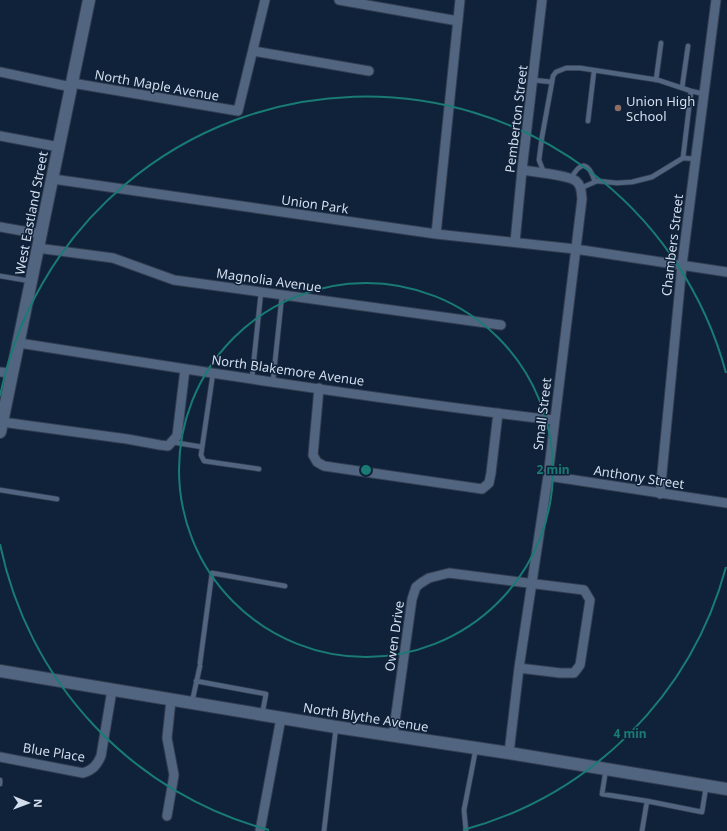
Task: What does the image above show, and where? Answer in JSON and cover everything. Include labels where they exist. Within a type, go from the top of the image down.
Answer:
[{"type":"street","name":"West Eastland Street","points":[[1,427],[89,0]]},
{"type":"street","points":[[265,0],[253,51],[368,70]]},
{"type":"street","points":[[339,0],[458,21]]},
{"type":"street","points":[[436,234],[460,0]]},
{"type":"street","name":"Pemberton Street","points":[[515,242],[542,0]]},
{"type":"street","name":"Chambers Street","points":[[660,494],[682,265],[716,0]]},
{"type":"street","name":"North Maple Avenue","points":[[0,72],[71,85],[238,111],[253,51]]},
{"type":"street","points":[[0,136],[59,147]]},
{"type":"street","points":[[522,170],[571,179],[576,181],[581,188]]},
{"type":"street","name":"Union Park","points":[[53,179],[436,234],[575,249],[727,272]]},
{"type":"street","name":"Small Street","points":[[510,753],[519,668],[548,476],[582,199],[581,188]]},
{"type":"street","points":[[0,227],[40,234]]},
{"type":"street","name":"Magnolia Avenue","points":[[38,248],[113,258],[174,280],[501,325]]},
{"type":"street","name":"North Blakemore Avenue","points":[[19,342],[185,369],[498,414],[554,420]]},
{"type":"street","points":[[1,427],[127,439],[168,446],[177,436],[185,369]]},
{"type":"street","points":[[0,372],[12,373]]},
{"type":"street","points":[[319,388],[313,455],[317,462],[324,466],[482,489],[489,483],[492,472],[498,414]]},
{"type":"street","name":"Anthony Street","points":[[548,476],[727,503]]},
{"type":"street","name":"Owen Drive","points":[[393,736],[412,599],[416,587],[429,578],[449,573],[584,590],[590,600],[580,665],[574,673],[560,673],[519,668]]},
{"type":"street","name":"North Blythe Avenue","points":[[0,671],[42,677],[191,704],[510,753],[727,789]]},
{"type":"street","name":"Blue Place","points":[[0,757],[83,773],[89,771],[96,765],[101,756],[112,690]]},
{"type":"street","points":[[167,816],[174,775],[167,738],[171,700]]},
{"type":"street","points":[[260,831],[281,718]]},
{"type":"lane","points":[[656,80],[661,43]]},
{"type":"lane","points":[[682,88],[688,46]]},
{"type":"lane","points":[[544,174],[539,160],[553,76],[556,72],[566,68],[580,68],[656,80],[704,94]]},
{"type":"lane","points":[[588,120],[594,71]]},
{"type":"lane","points":[[533,80],[552,82]]},
{"type":"lane","points":[[683,158],[691,91]]},
{"type":"lane","points":[[581,188],[595,182],[632,182],[652,177],[683,158],[696,159]]},
{"type":"lane","points":[[571,179],[576,169],[581,166],[586,166],[591,170],[595,182]]},
{"type":"lane","points":[[0,276],[32,281]]},
{"type":"lane","points":[[252,378],[261,292]]},
{"type":"lane","points":[[273,381],[282,295]]},
{"type":"lane","points":[[213,373],[201,455],[204,461],[259,469]]},
{"type":"lane","points":[[172,442],[202,447]]},
{"type":"lane","points":[[0,490],[57,498]]},
{"type":"lane","points":[[191,704],[200,665],[212,573],[285,586]]},
{"type":"lane","points":[[196,681],[266,694],[262,715]]},
{"type":"lane","points":[[324,831],[336,727]]},
{"type":"lane","points":[[466,831],[464,810],[476,748]]},
{"type":"lane","points":[[606,769],[602,794],[702,812],[706,785]]},
{"type":"lane","points":[[642,831],[646,801]]},
{"type":"place","name":"Union High School","points":[[618,108]]}]
